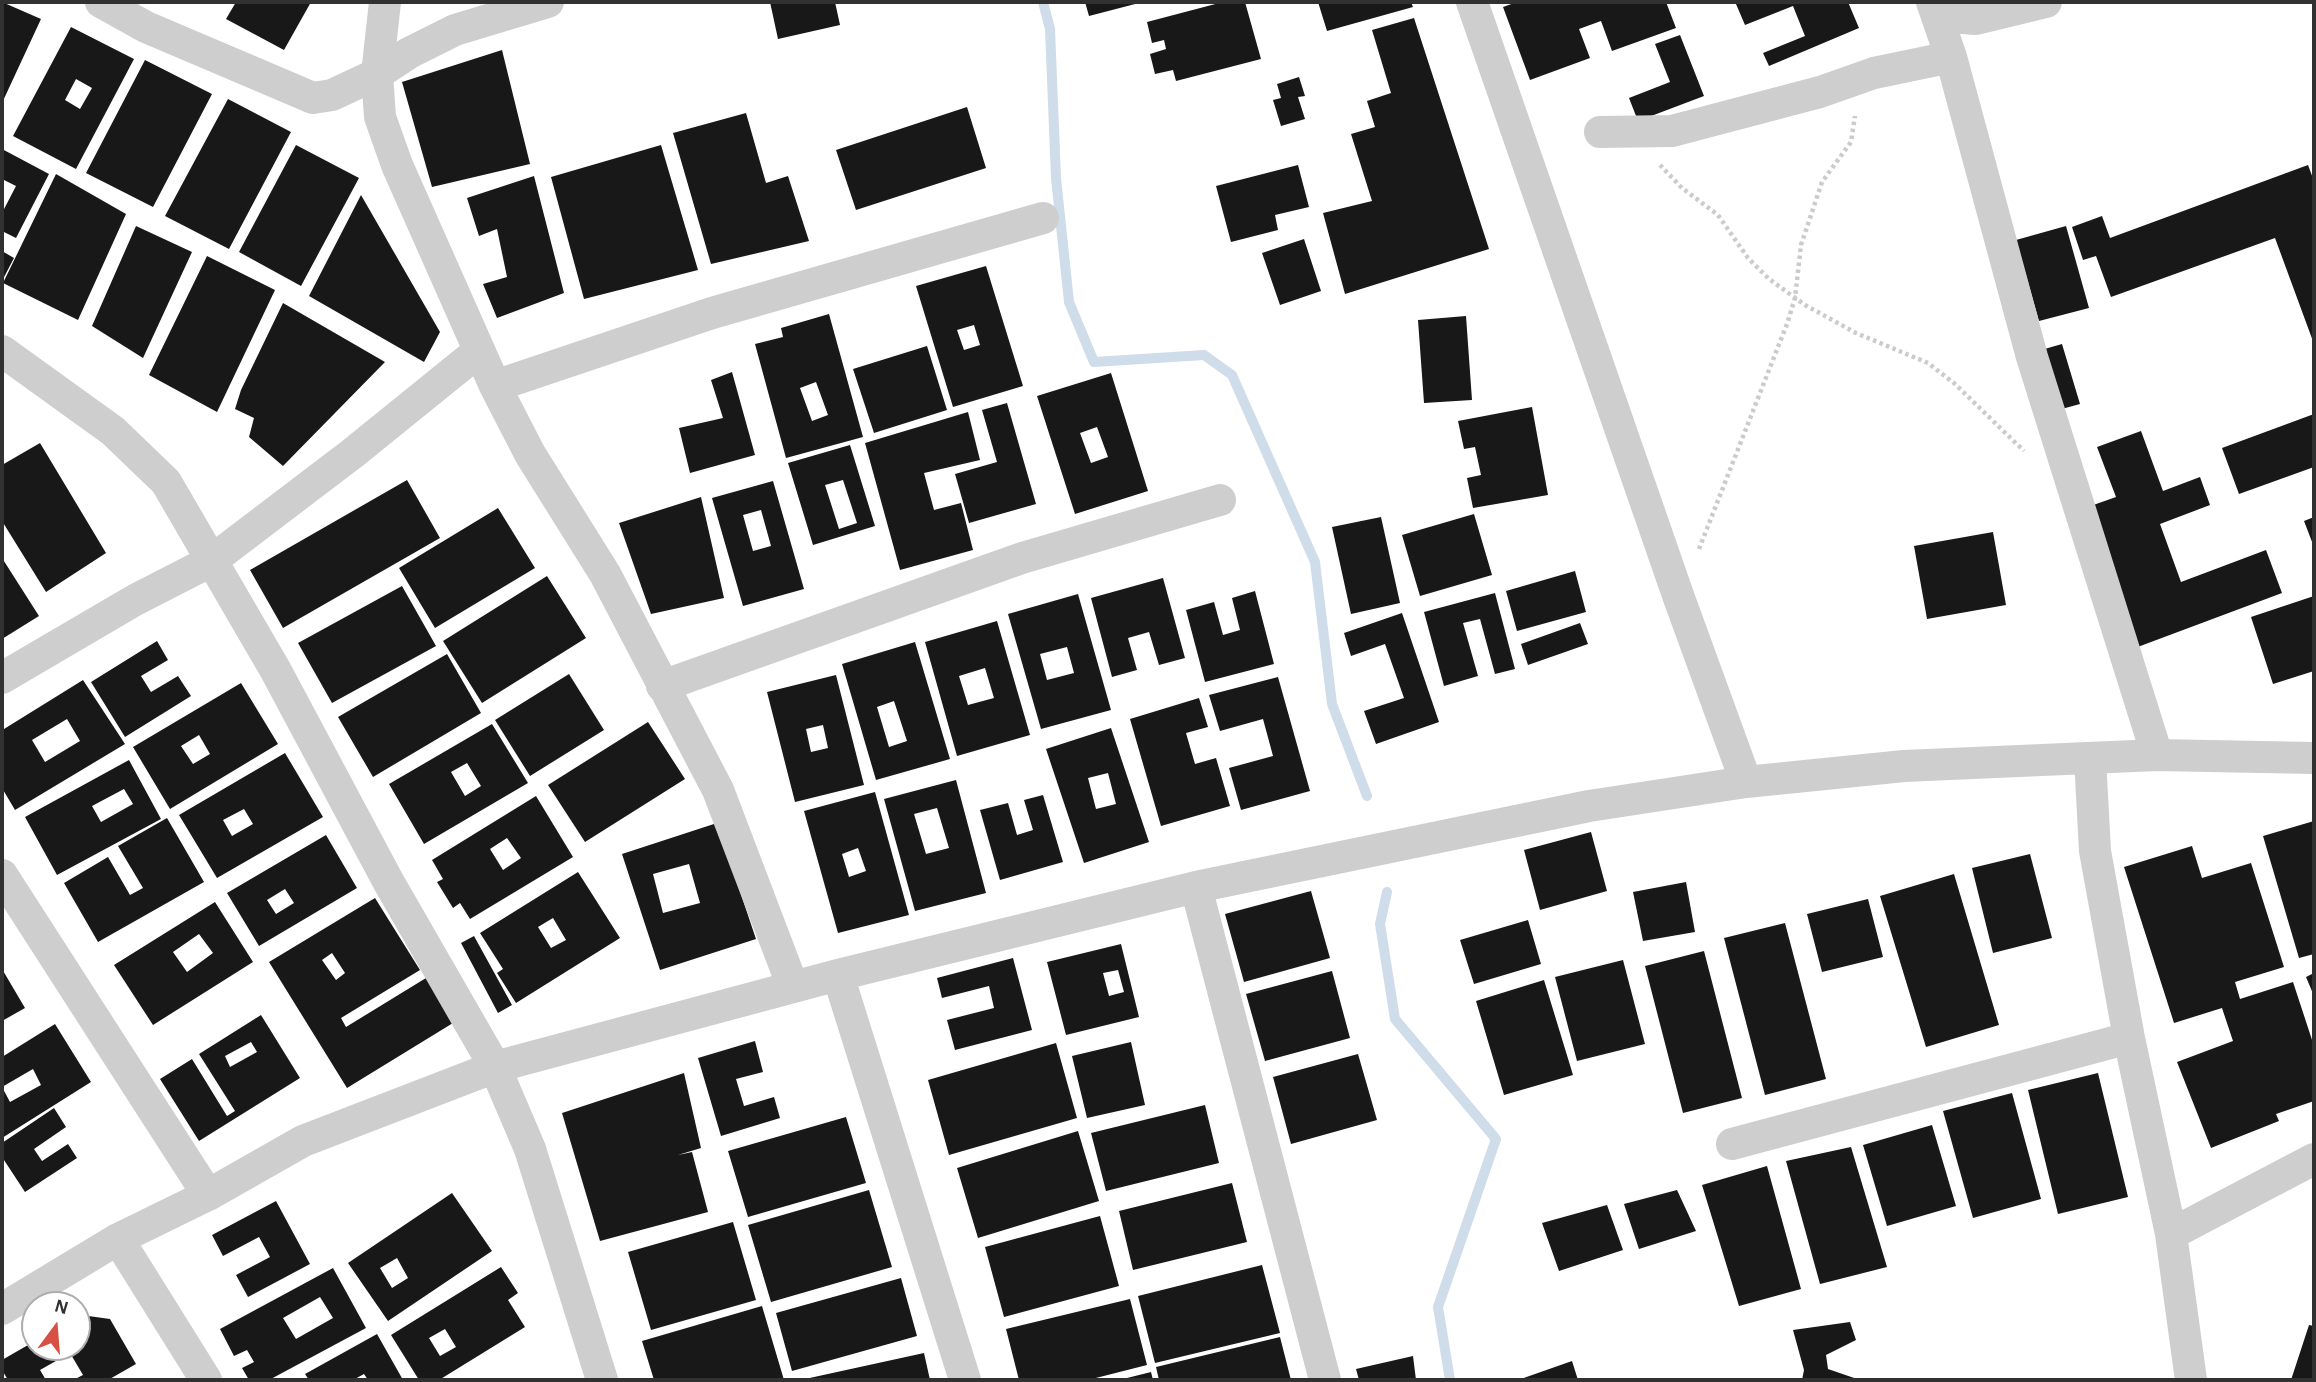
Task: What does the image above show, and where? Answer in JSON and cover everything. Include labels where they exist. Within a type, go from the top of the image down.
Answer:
[{"type":"street","points":[[101,2],[146,27],[313,99],[332,95],[377,74],[409,53],[455,30],[548,2]]},
{"type":"street","points":[[384,2],[377,74],[380,117],[397,165],[495,386],[530,454],[605,574],[718,790],[793,987]]},
{"type":"street","points":[[1472,2],[1679,598],[1746,782]]},
{"type":"street","points":[[1935,9],[1976,19],[2046,2]]},
{"type":"street","points":[[1935,9],[1951,57],[2032,357],[2157,755]]},
{"type":"street","points":[[1612,131],[1672,131],[1874,73],[1951,57]]},
{"type":"street","points":[[495,386],[712,313],[1043,218]]},
{"type":"street","points":[[2,351],[113,431],[166,482],[276,671],[388,881],[495,1067],[530,1149],[602,1380]]},
{"type":"street","points":[[2,678],[135,600],[211,561],[364,445],[479,351]]},
{"type":"street","points":[[662,686],[1022,558],[1220,500]]},
{"type":"street","points":[[2,1309],[118,1239],[208,1195],[303,1141],[495,1067],[838,975],[1196,887],[1589,806],[1746,782],[1905,766],[2157,755],[2314,758]]},
{"type":"street","points":[[2090,758],[2095,851],[2129,1038],[2171,1234],[2191,1380]]},
{"type":"street","points":[[2,875],[208,1195]]},
{"type":"street","points":[[1196,887],[1325,1380]]},
{"type":"street","points":[[838,975],[965,1380]]},
{"type":"street","points":[[1732,1144],[2129,1038]]},
{"type":"street","points":[[2171,1234],[2314,1158]]},
{"type":"street","points":[[118,1239],[206,1380]]},
{"type":"path","points":[[1679,598],[1713,516],[1795,298],[1801,245],[1822,182],[1851,142],[1857,109],[1853,81]]},
{"type":"path","points":[[1612,131],[1717,215],[1759,271],[1795,298],[1856,333],[1928,363],[1955,384],[2023,451],[2068,467]]},
{"type":"building","points":[[2,2],[41,19],[2,103]]},
{"type":"building","points":[[236,2],[311,2],[284,50],[226,19]]},
{"type":"building","points":[[770,2],[835,2],[840,25],[778,39]]},
{"type":"building","points":[[1085,2],[1139,2],[1139,3],[1089,16]]},
{"type":"building","points":[[1223,2],[1245,2],[1261,59],[1176,81],[1173,70],[1155,74],[1150,54],[1166,49],[1164,40],[1152,43],[1147,22]]},
{"type":"building","points":[[1318,2],[1411,2],[1413,7],[1327,31]]},
{"type":"building","points":[[1517,2],[1666,2],[1676,28],[1612,51],[1601,21],[1579,29],[1590,58],[1530,80],[1503,7]]},
{"type":"building","points":[[1848,2],[1859,28],[1769,66],[1763,53],[1805,36],[1793,6],[1745,25],[1736,4]]},
{"type":"building","points":[[1414,18],[1489,249],[1345,294],[1323,213],[1372,201],[1351,134],[1375,127],[1367,101],[1391,93],[1372,30]]},
{"type":"building","points":[[71,27],[134,59],[76,169],[13,136]],"holes":[[[76,79],[92,88],[80,109],[65,100]]]},
{"type":"building","points":[[1680,35],[1704,96],[1638,121],[1629,98],[1670,82],[1655,44]]},
{"type":"building","points":[[502,50],[530,164],[432,187],[402,82]]},
{"type":"building","points":[[145,60],[212,94],[153,207],[86,173]]},
{"type":"building","points":[[1299,77],[1305,96],[1298,97],[1305,119],[1281,126],[1273,100],[1281,98],[1277,84]]},
{"type":"building","points":[[228,99],[291,132],[229,249],[165,216]]},
{"type":"building","points":[[967,107],[986,168],[856,210],[836,150]]},
{"type":"building","points":[[746,113],[766,183],[788,176],[809,241],[711,264],[673,133]]},
{"type":"building","points":[[296,145],[359,178],[301,286],[239,252]]},
{"type":"building","points":[[661,145],[698,270],[584,299],[551,177]]},
{"type":"building","points":[[2,149],[49,174],[16,238],[2,231],[2,213],[16,186],[2,179]]},
{"type":"building","points":[[1298,165],[1309,207],[1275,215],[1278,230],[1231,242],[1216,186]]},
{"type":"building","points":[[2308,165],[2314,181],[2314,344],[2275,238],[2111,297],[2096,256],[2083,260],[2072,227],[2102,216],[2110,238]]},
{"type":"building","points":[[56,174],[126,214],[78,320],[3,283]]},
{"type":"building","points":[[534,176],[564,293],[497,318],[483,284],[507,277],[497,229],[479,236],[467,198]]},
{"type":"building","points":[[361,195],[440,332],[424,362],[309,296]]},
{"type":"building","points":[[136,226],[192,252],[143,358],[92,326]]},
{"type":"building","points":[[2066,226],[2089,308],[2039,321],[2016,240]]},
{"type":"building","points":[[1304,239],[1321,291],[1280,305],[1262,253]]},
{"type":"building","points":[[2,251],[14,258],[2,281]]},
{"type":"building","points":[[207,256],[275,290],[217,412],[149,375]]},
{"type":"building","points":[[986,266],[1023,386],[953,407],[916,286]],"holes":[[[974,325],[980,345],[964,350],[957,330]]]},
{"type":"building","points":[[283,303],[385,362],[283,466],[249,437],[254,418],[235,409],[241,390]]},
{"type":"building","points":[[829,314],[863,437],[786,458],[755,344],[783,337],[781,328]],"holes":[[[816,382],[828,415],[812,421],[800,388]]]},
{"type":"building","points":[[1466,316],[1472,400],[1424,403],[1418,320]]},
{"type":"building","points":[[2062,344],[2080,404],[2058,410],[2041,350]]},
{"type":"building","points":[[927,346],[947,410],[874,433],[853,369]]},
{"type":"building","points":[[732,372],[755,455],[690,473],[679,428],[723,418],[711,380]]},
{"type":"building","points":[[1111,373],[1148,491],[1075,514],[1037,396]],"holes":[[[1097,427],[1108,457],[1091,463],[1080,433]]]},
{"type":"building","points":[[1007,403],[1036,504],[969,523],[955,474],[997,462],[982,410]]},
{"type":"building","points":[[1532,407],[1548,495],[1473,508],[1467,478],[1481,475],[1475,447],[1464,449],[1458,421]]},
{"type":"building","points":[[968,412],[980,460],[924,473],[934,510],[961,503],[973,550],[900,570],[865,443]]},
{"type":"building","points":[[2314,414],[2314,467],[2239,494],[2222,448]]},
{"type":"building","points":[[2141,431],[2163,491],[2200,477],[2210,505],[2160,524],[2181,582],[2266,550],[2282,593],[2135,648],[2082,509],[2116,497],[2097,447]]},
{"type":"building","points":[[40,443],[106,553],[46,592],[2,521],[2,465]]},
{"type":"building","points":[[850,445],[875,526],[813,545],[788,463]],"holes":[[[843,480],[857,523],[839,529],[825,485]]]},
{"type":"building","points":[[407,480],[440,538],[283,628],[250,570]]},
{"type":"building","points":[[773,481],[804,589],[743,606],[712,498]],"holes":[[[761,510],[771,546],[753,551],[743,515]]]},
{"type":"building","points":[[701,497],[724,598],[651,614],[619,523]]},
{"type":"building","points":[[498,508],[535,568],[435,628],[399,568]]},
{"type":"building","points":[[1474,514],[1492,575],[1420,596],[1402,535]]},
{"type":"building","points":[[1381,517],[1400,603],[1351,614],[1332,527]]},
{"type":"building","points":[[2314,517],[2314,547],[2304,521]]},
{"type":"building","points":[[1993,532],[2006,605],[1927,619],[1914,546]]},
{"type":"building","points":[[2,558],[39,616],[2,639]]},
{"type":"building","points":[[1575,571],[1586,612],[1517,631],[1506,591]]},
{"type":"building","points":[[547,576],[586,638],[482,703],[443,641]]},
{"type":"building","points":[[1163,578],[1185,658],[1159,665],[1149,632],[1128,638],[1137,670],[1112,677],[1091,598]]},
{"type":"building","points":[[402,586],[436,646],[332,703],[298,643]]},
{"type":"building","points":[[1255,591],[1274,664],[1205,682],[1186,610],[1214,602],[1223,635],[1240,630],[1232,598]]},
{"type":"building","points":[[1495,593],[1515,669],[1495,674],[1480,619],[1463,623],[1478,676],[1444,686],[1424,612]]},
{"type":"building","points":[[1078,594],[1111,710],[1041,729],[1008,614]],"holes":[[[1067,647],[1074,673],[1047,680],[1040,654]]]},
{"type":"building","points":[[2314,596],[2314,671],[2273,684],[2251,617]]},
{"type":"building","points":[[1402,613],[1439,722],[1376,744],[1364,711],[1404,698],[1385,644],[1351,656],[1344,633]]},
{"type":"building","points":[[997,621],[1030,735],[957,756],[925,642]],"holes":[[[985,668],[994,698],[968,705],[959,676]]]},
{"type":"building","points":[[1580,623],[1588,644],[1528,665],[1521,644]]},
{"type":"building","points":[[157,641],[168,660],[141,676],[151,692],[178,676],[191,696],[125,737],[91,682]]},
{"type":"building","points":[[915,642],[950,759],[876,780],[842,664]],"holes":[[[894,701],[907,741],[889,747],[877,707]]]},
{"type":"building","points":[[447,654],[481,713],[373,777],[338,717]]},
{"type":"building","points":[[569,674],[604,730],[530,776],[495,720]]},
{"type":"building","points":[[836,675],[864,785],[795,802],[767,692]],"holes":[[[823,725],[828,748],[811,752],[806,729]]]},
{"type":"building","points":[[1278,677],[1310,791],[1241,810],[1229,768],[1273,756],[1263,719],[1220,731],[1209,695]]},
{"type":"building","points":[[83,680],[125,744],[15,810],[2,788],[2,726],[4,729]],"holes":[[[67,719],[80,741],[45,762],[32,740]]]},
{"type":"building","points":[[241,683],[278,744],[170,809],[133,747]],"holes":[[[199,735],[210,754],[193,764],[181,746]]]},
{"type":"building","points":[[1199,698],[1208,727],[1186,733],[1195,764],[1216,758],[1230,806],[1161,826],[1130,719]]},
{"type":"building","points":[[648,722],[685,779],[585,842],[548,785]]},
{"type":"building","points":[[492,724],[528,783],[424,844],[389,784]],"holes":[[[467,763],[481,786],[465,796],[451,772]]]},
{"type":"building","points":[[1111,728],[1149,842],[1084,863],[1046,749]],"holes":[[[1108,773],[1116,804],[1096,809],[1088,778]]]},
{"type":"building","points":[[285,753],[323,817],[217,878],[179,815]],"holes":[[[244,809],[253,824],[232,836],[223,820]]]},
{"type":"building","points":[[129,760],[161,819],[57,875],[25,817]],"holes":[[[124,789],[133,804],[101,822],[92,806]]]},
{"type":"building","points":[[956,780],[986,893],[915,911],[884,799]],"holes":[[[937,808],[949,848],[926,854],[914,814]]]},
{"type":"building","points":[[875,792],[909,915],[838,933],[804,811]],"holes":[[[858,848],[866,871],[849,877],[842,854]]]},
{"type":"building","points":[[1043,795],[1063,862],[1000,880],[980,810],[1008,803],[1017,835],[1033,830],[1024,800]]},
{"type":"building","points":[[536,796],[573,857],[470,919],[460,903],[453,908],[437,882],[443,879],[432,860]],"holes":[[[507,838],[521,858],[503,870],[490,849]]]},
{"type":"building","points":[[167,818],[204,882],[98,942],[64,883],[108,857],[130,895],[143,888],[118,846]]},
{"type":"building","points":[[2314,821],[2314,954],[2299,958],[2263,836]]},
{"type":"building","points":[[717,823],[756,939],[660,970],[622,854]],"holes":[[[689,864],[700,903],[663,913],[653,874]]]},
{"type":"building","points":[[1591,832],[1607,891],[1540,910],[1524,850]]},
{"type":"building","points":[[326,835],[357,888],[259,946],[227,893]],"holes":[[[285,889],[294,903],[276,914],[267,900]]]},
{"type":"building","points":[[2192,846],[2202,878],[2251,863],[2284,967],[2235,982],[2240,999],[2293,982],[2314,1046],[2314,1101],[2276,1114],[2279,1121],[2211,1148],[2177,1062],[2233,1041],[2222,1008],[2174,1023],[2124,867]]},
{"type":"building","points":[[2030,854],[2052,938],[1993,953],[1972,868]]},
{"type":"building","points":[[578,872],[620,938],[516,1003],[497,973],[503,969],[480,933]],"holes":[[[553,918],[566,940],[551,948],[538,927]]]},
{"type":"building","points":[[1954,874],[1999,1025],[1926,1047],[1880,896]]},
{"type":"building","points":[[1686,882],[1695,932],[1643,941],[1633,892]]},
{"type":"building","points":[[1311,891],[1330,958],[1244,982],[1225,914]]},
{"type":"building","points":[[375,898],[420,970],[341,1018],[346,1027],[426,978],[453,1023],[347,1088],[269,962]],"holes":[[[332,953],[345,973],[336,980],[322,960]]]},
{"type":"building","points":[[1868,899],[1883,957],[1822,972],[1807,914]]},
{"type":"building","points":[[215,902],[253,962],[153,1025],[114,965]],"holes":[[[199,934],[213,953],[187,972],[173,952]]]},
{"type":"building","points":[[1528,920],[1541,964],[1474,984],[1460,940]]},
{"type":"building","points":[[1785,923],[1826,1079],[1765,1095],[1724,938]]},
{"type":"building","points":[[474,936],[512,1005],[498,1013],[461,943]]},
{"type":"building","points":[[1121,944],[1139,1017],[1066,1035],[1047,962]],"holes":[[[1118,970],[1124,992],[1109,996],[1103,973]]]},
{"type":"building","points":[[1704,951],[1742,1098],[1683,1113],[1645,966]]},
{"type":"building","points":[[1013,958],[1032,1030],[955,1050],[947,1020],[994,1008],[989,986],[942,998],[937,978]]},
{"type":"building","points":[[1623,960],[1645,1044],[1577,1061],[1555,977]]},
{"type":"building","points":[[2,969],[25,1008],[2,1021]]},
{"type":"building","points":[[1332,971],[1350,1038],[1265,1061],[1246,994]]},
{"type":"building","points":[[2314,973],[2314,996],[2306,977]]},
{"type":"building","points":[[1544,980],[1573,1075],[1504,1095],[1476,1001]]},
{"type":"building","points":[[261,1015],[300,1078],[199,1141],[160,1079],[192,1059],[227,1116],[235,1111],[199,1054]],"holes":[[[251,1042],[257,1052],[230,1067],[225,1056]]]},
{"type":"building","points":[[55,1024],[91,1082],[2,1138],[2,1057]],"holes":[[[33,1069],[41,1085],[10,1102],[2,1087]]]},
{"type":"building","points":[[755,1041],[763,1072],[736,1079],[744,1106],[774,1097],[780,1118],[721,1136],[698,1058]]},
{"type":"building","points":[[1131,1042],[1145,1105],[1087,1118],[1072,1056]]},
{"type":"building","points":[[1056,1043],[1077,1118],[949,1155],[928,1080]]},
{"type":"building","points":[[1358,1054],[1377,1120],[1291,1144],[1273,1077]]},
{"type":"building","points":[[684,1073],[701,1148],[678,1155],[692,1152],[708,1212],[600,1241],[562,1113]]},
{"type":"building","points":[[2098,1073],[2128,1197],[2058,1214],[2028,1090]]},
{"type":"building","points":[[2012,1093],[2041,1199],[1973,1218],[1943,1111]]},
{"type":"building","points":[[1205,1105],[1219,1163],[1106,1191],[1091,1133]]},
{"type":"building","points":[[54,1108],[66,1127],[34,1149],[42,1161],[68,1144],[77,1158],[25,1192],[2,1157],[2,1143]]},
{"type":"building","points":[[846,1117],[866,1183],[748,1217],[728,1151]]},
{"type":"building","points":[[1932,1125],[1956,1206],[1887,1226],[1863,1145]]},
{"type":"building","points":[[1078,1131],[1099,1201],[978,1238],[957,1168]]},
{"type":"building","points":[[1851,1147],[1887,1267],[1820,1284],[1786,1161]]},
{"type":"building","points":[[1767,1166],[1801,1289],[1739,1306],[1702,1185]]},
{"type":"building","points":[[1232,1183],[1247,1242],[1133,1270],[1119,1211]]},
{"type":"building","points":[[869,1190],[892,1267],[771,1302],[748,1225]]},
{"type":"building","points":[[1677,1190],[1696,1231],[1639,1249],[1624,1204]]},
{"type":"building","points":[[452,1193],[492,1251],[388,1321],[348,1263]],"holes":[[[397,1258],[408,1278],[392,1288],[380,1268]]]},
{"type":"building","points":[[276,1201],[310,1264],[248,1297],[236,1275],[270,1257],[259,1237],[223,1256],[212,1235]]},
{"type":"building","points":[[1607,1205],[1623,1250],[1559,1271],[1542,1223]]},
{"type":"building","points":[[1100,1216],[1119,1286],[1004,1317],[985,1247]]},
{"type":"building","points":[[733,1222],[756,1300],[651,1330],[628,1252]]},
{"type":"building","points":[[1262,1265],[1280,1333],[1155,1363],[1138,1296]]},
{"type":"building","points":[[501,1267],[518,1293],[508,1300],[525,1327],[439,1380],[419,1380],[391,1335]],"holes":[[[445,1329],[456,1347],[440,1356],[429,1338]]]},
{"type":"building","points":[[333,1268],[366,1328],[269,1380],[249,1380],[242,1368],[254,1362],[247,1350],[234,1356],[220,1329]],"holes":[[[320,1297],[333,1318],[296,1339],[283,1318]]]},
{"type":"building","points":[[901,1278],[917,1336],[792,1371],[776,1313]]},
{"type":"building","points":[[1130,1299],[1147,1365],[1088,1380],[1019,1380],[1006,1329]]},
{"type":"building","points":[[762,1306],[784,1380],[654,1380],[642,1341]]},
{"type":"building","points":[[91,1316],[110,1319],[136,1364],[108,1380],[73,1380],[83,1375],[75,1361],[91,1361]]},
{"type":"building","points":[[1850,1322],[1856,1340],[1826,1355],[1828,1369],[1860,1380],[1802,1380],[1804,1370],[1793,1330]]},
{"type":"building","points":[[2309,1325],[2314,1326],[2314,1380],[2291,1380]]},
{"type":"building","points":[[377,1334],[403,1380],[368,1380],[364,1374],[353,1380],[309,1380],[305,1374]]},
{"type":"building","points":[[1280,1337],[1291,1380],[1159,1380],[1156,1367]]},
{"type":"building","points":[[21,1349],[21,1361],[56,1361],[40,1370],[46,1380],[8,1380],[2,1370],[2,1360]]},
{"type":"building","points":[[924,1353],[930,1380],[805,1380],[805,1379]]},
{"type":"building","points":[[1413,1356],[1416,1380],[1359,1380],[1356,1369]]},
{"type":"building","points":[[1572,1361],[1578,1380],[1518,1380]]},
{"type":"building","points":[[1151,1372],[1153,1380],[1123,1380],[1123,1379]]},
{"type":"waterway","points":[[1043,2],[1050,29],[1056,178],[1069,302],[1094,362],[1204,355],[1232,375],[1315,562],[1332,704],[1367,796]]},
{"type":"waterway","points":[[1387,892],[1380,924],[1395,1019],[1496,1139],[1438,1307],[1450,1380]]}]
